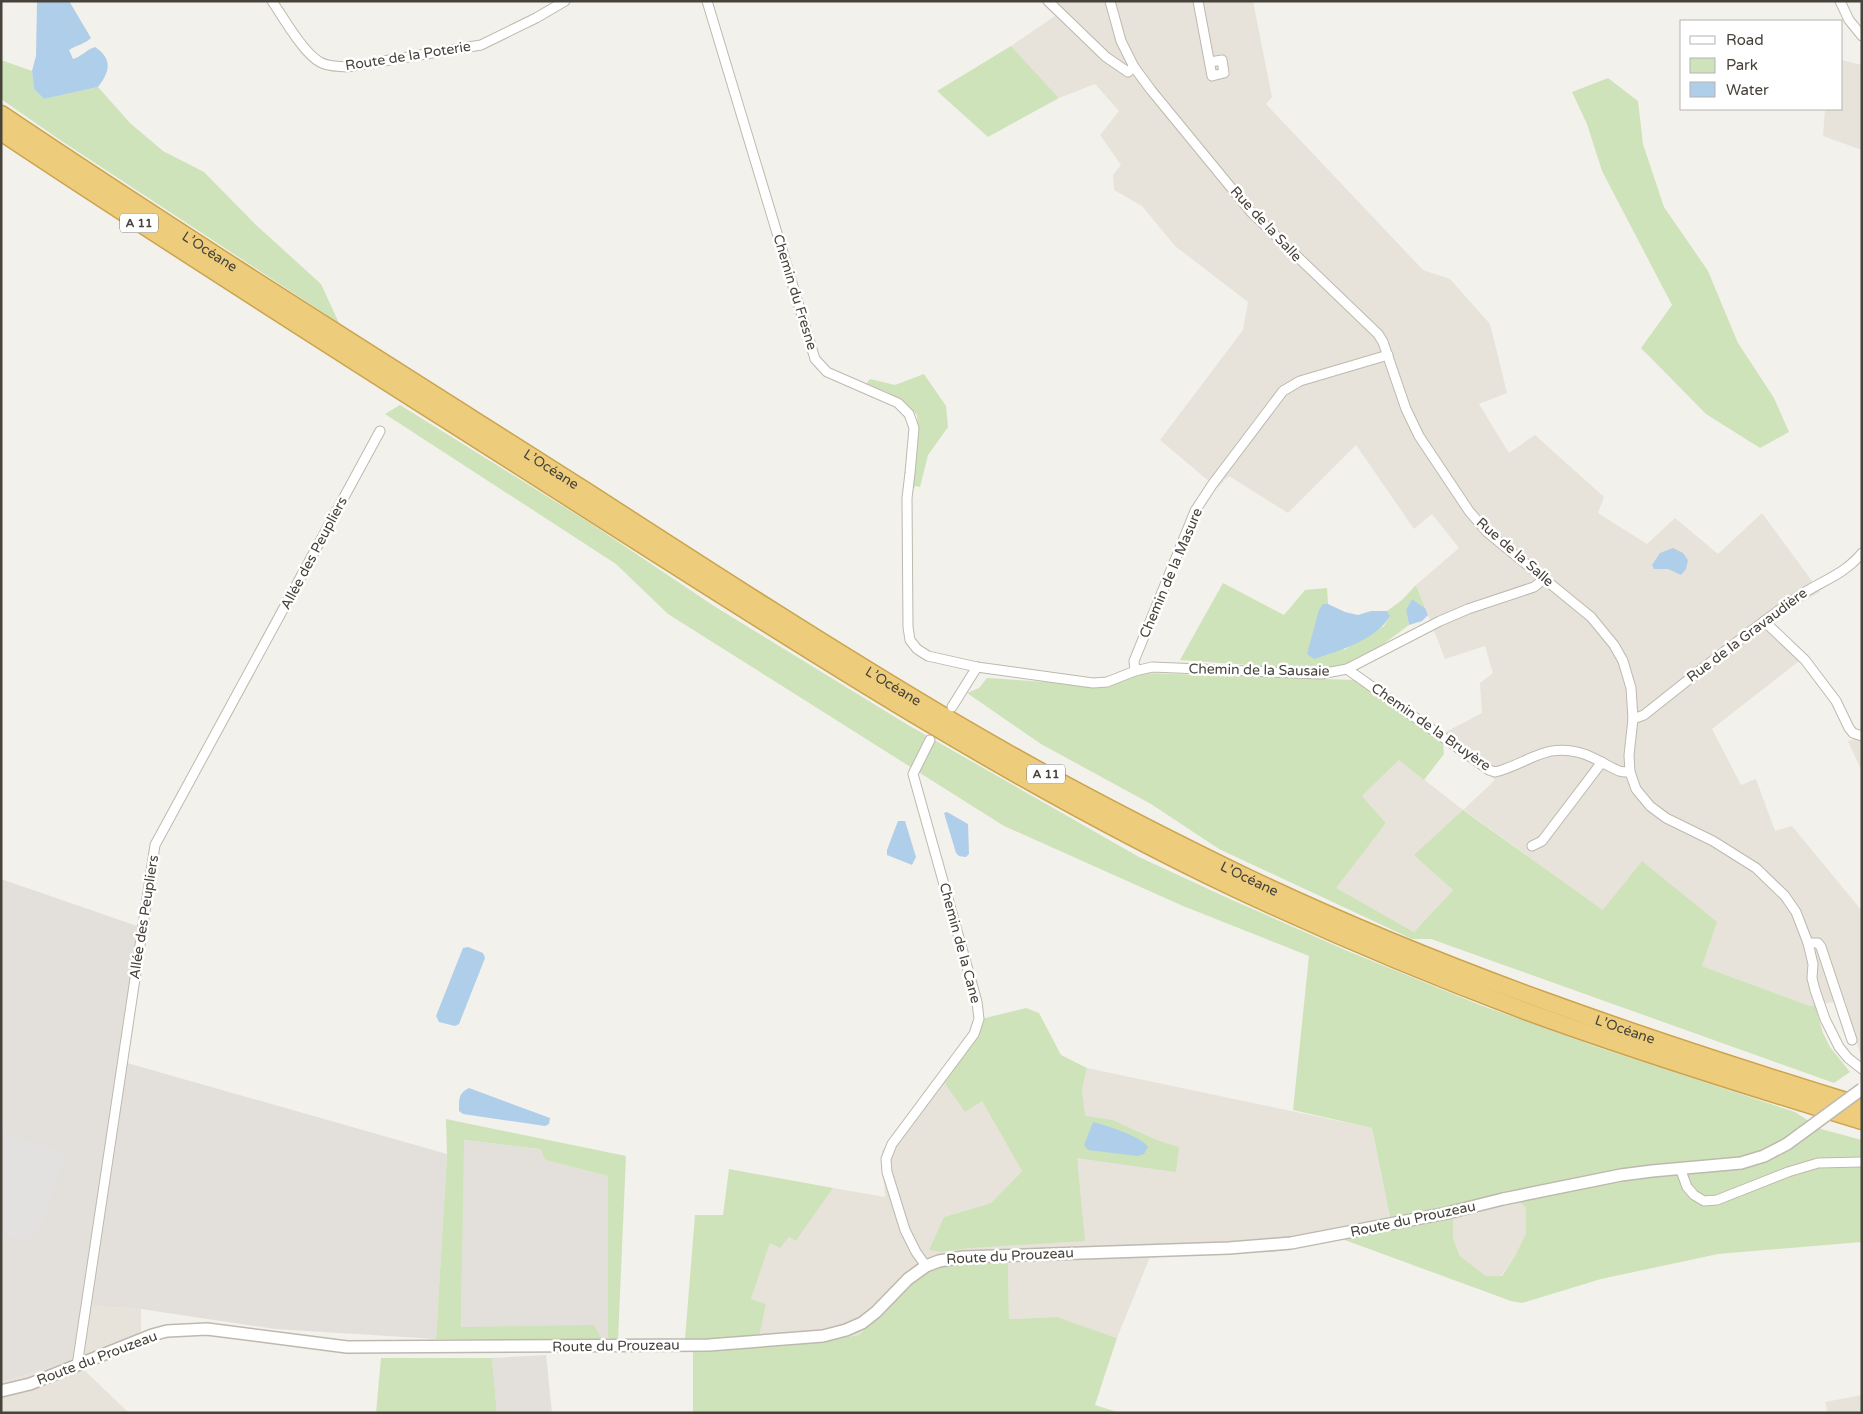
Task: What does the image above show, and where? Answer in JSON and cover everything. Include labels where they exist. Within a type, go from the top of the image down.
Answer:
[{"type":"highway","name":"L’Océane","points":[[1,114],[241,271],[799,627],[955,723],[1101,804],[1172,841],[1287,896],[1462,970],[1629,1032],[1862,1106]]},
{"type":"highway","name":"L’Océane","points":[[1,132],[206,266],[797,644],[954,739],[1086,813],[1241,891],[1446,980],[1606,1039],[1862,1121]]},
{"type":"street","name":"Route de la Poterie","points":[[272,1],[309,55],[320,63],[347,67],[481,45],[536,18],[565,1]]},
{"type":"street","name":"Chemin du Fresne","points":[[707,1],[815,359],[827,372],[898,404],[909,414],[914,428],[906,498],[908,627],[910,640],[917,649],[928,656],[977,667]]},
{"type":"street","points":[[1048,1],[1106,57],[1128,72],[1134,68]]},
{"type":"street","name":"Rue de la Salle","points":[[1110,1],[1121,41],[1134,68],[1251,212],[1371,327],[1383,342],[1406,409],[1419,436],[1469,511],[1487,532],[1591,618],[1614,644],[1629,676],[1632,719],[1629,755],[1630,772],[1636,789],[1650,806],[1666,818],[1736,854],[1771,881],[1785,896],[1796,912],[1808,943],[1813,964],[1812,978],[1825,1019],[1839,1047],[1848,1058],[1862,1069]]},
{"type":"street","points":[[1198,1],[1210,62]]},
{"type":"street","points":[[1840,1],[1849,20],[1862,36]]},
{"type":"street","name":"Chemin de la Masure","points":[[1134,671],[1134,661],[1195,511],[1212,485],[1283,391],[1300,381],[1388,355]]},
{"type":"street","name":"Allée des Peupliers","points":[[77,1366],[155,845],[380,431]]},
{"type":"street","name":"Rue de la Gravaudière","points":[[1632,719],[1644,715],[1764,620],[1811,587],[1838,575],[1862,553]]},
{"type":"street","name":"Chemin de la Sausaie","points":[[1134,671],[1152,667],[1321,674],[1347,669],[1440,621],[1468,609],[1534,587],[1544,579]]},
{"type":"street","points":[[1764,620],[1805,660],[1836,701],[1849,728],[1862,736]]},
{"type":"street","points":[[952,707],[977,667],[1093,683],[1106,682],[1134,671]]},
{"type":"street","name":"Chemin de la Bruyère","points":[[1347,669],[1489,770],[1495,772],[1503,770],[1536,755],[1567,750],[1582,754],[1620,771],[1630,772]]},
{"type":"street","name":"Chemin de la Cane","points":[[926,1266],[916,1252],[905,1230],[887,1172],[886,1159],[892,1144],[974,1034],[979,1019],[977,1002],[913,774],[930,740]]},
{"type":"street","points":[[1532,846],[1542,841],[1602,762]]},
{"type":"street","points":[[1808,943],[1818,943],[1821,947],[1852,1040]]},
{"type":"street","name":"Route du Prouzeau","points":[[1,1391],[30,1384],[152,1335],[188,1329],[207,1329],[347,1348],[709,1345],[823,1336],[846,1330],[862,1323],[876,1312],[908,1279],[926,1266],[939,1261],[963,1257],[1220,1248],[1291,1243],[1448,1212],[1603,1178],[1652,1171],[1741,1163],[1764,1156],[1787,1144],[1862,1088]]},
{"type":"street","points":[[1680,1168],[1687,1187],[1694,1195],[1704,1201],[1710,1201],[1818,1163],[1862,1162]]},
{"type":"shaded area","points":[[1039,1],[1253,1],[1272,97],[1266,104],[1423,270],[1450,279],[1490,324],[1507,393],[1479,404],[1509,453],[1535,435],[1604,497],[1598,513],[1647,544],[1675,518],[1718,554],[1762,513],[1820,592],[1779,615],[1774,625],[1807,655],[1712,729],[1741,785],[1756,779],[1775,831],[1792,826],[1862,911],[1862,1054],[1860,1054],[1845,1000],[1810,1006],[1702,966],[1603,910],[1464,810],[1453,890],[1414,932],[1335,888],[1386,823],[1362,796],[1399,760],[1463,810],[1495,780],[1446,732],[1482,713],[1480,683],[1493,673],[1485,646],[1445,659],[1416,585],[1459,548],[1432,514],[1414,529],[1356,445],[1288,513],[1229,476],[1217,488],[1160,440],[1243,330],[1248,302],[1175,246],[1142,206],[1114,190],[1113,175],[1121,165],[1100,135],[1119,111],[1095,84],[1059,98],[1011,46],[1055,16]]},
{"type":"shaded area","points":[[1843,60],[1862,65],[1862,150],[1823,136],[1825,110],[1843,110]]},
{"type":"shaded area","points":[[1862,737],[1862,772],[1848,741]]},
{"type":"shaded area","points":[[1,879],[140,927],[120,1061],[447,1154],[436,1339],[275,1329],[141,1309],[82,1305],[74,1360],[1,1382]]},
{"type":"shaded area","points":[[1087,1068],[1372,1128],[1392,1227],[1275,1252],[1150,1257],[1117,1338],[1057,1317],[1009,1319],[1008,1261],[885,1311],[859,1335],[757,1348],[766,1304],[751,1299],[770,1243],[789,1237],[796,1241],[833,1188],[885,1197],[882,1151],[939,1075],[982,1101],[1022,1171],[991,1203],[944,1217],[941,1252],[971,1248],[1076,1158],[1179,1147],[1157,1140],[1113,1120],[1084,1117],[1082,1090]]},
{"type":"shaded area","points":[[1,1131],[67,1154],[37,1239],[31,1237],[29,1243],[1,1234]]},
{"type":"shaded area","points":[[463,1140],[540,1149],[545,1160],[608,1176],[608,1338],[603,1341],[461,1327]]},
{"type":"shaded area","points":[[1519,1201],[1526,1208],[1526,1233],[1515,1256],[1501,1276],[1486,1276],[1460,1256],[1453,1239],[1453,1217]]},
{"type":"shaded area","points":[[82,1305],[141,1309],[141,1346],[84,1370],[129,1413],[1,1413],[1,1382],[73,1360]]},
{"type":"shaded area","points":[[546,1355],[552,1413],[497,1413],[492,1358]]},
{"type":"shaded area","points":[[1862,1395],[1862,1413],[1828,1413],[1825,1402]]},
{"type":"green space","points":[[1011,46],[1059,98],[988,137],[937,91]]},
{"type":"green space","points":[[1,60],[32,71],[34,89],[44,99],[98,87],[130,123],[163,151],[204,172],[255,224],[321,284],[339,323],[60,140],[1,99]]},
{"type":"green space","points":[[1608,78],[1638,101],[1643,144],[1664,207],[1708,271],[1738,343],[1774,398],[1789,432],[1760,448],[1706,414],[1641,348],[1672,305],[1602,171],[1587,124],[1572,92]]},
{"type":"green space","points":[[924,374],[946,406],[948,427],[928,455],[920,487],[916,486],[911,490],[918,434],[917,415],[905,402],[887,392],[866,384],[870,379],[895,385]]},
{"type":"green space","points":[[400,405],[590,523],[714,606],[908,725],[1139,857],[1350,952],[1480,1005],[1597,1047],[1795,1112],[1821,1129],[1862,1140],[1862,1242],[1718,1254],[1601,1279],[1522,1303],[1511,1301],[1342,1239],[1392,1227],[1372,1128],[1293,1110],[1309,956],[1183,906],[1004,826],[668,614],[616,564],[385,414]],"holes":[[[1519,1201],[1526,1208],[1526,1233],[1515,1256],[1502,1276],[1486,1276],[1460,1256],[1453,1239],[1453,1217]]]},
{"type":"green space","points":[[1223,583],[1284,615],[1305,590],[1327,588],[1328,604],[1323,604],[1344,650],[1384,626],[1390,616],[1387,611],[1402,600],[1416,585],[1425,608],[1412,599],[1406,610],[1409,625],[1382,645],[1339,667],[1314,670],[1180,660]]},
{"type":"green space","points":[[1145,673],[1355,680],[1443,742],[1444,754],[1424,780],[1399,760],[1362,796],[1386,823],[1336,888],[1414,932],[1453,890],[1414,855],[1463,810],[1603,910],[1642,861],[1717,922],[1702,966],[1810,1006],[1815,1005],[1823,1033],[1830,1047],[1850,1072],[1834,1083],[1431,939],[1412,939],[1219,849],[1151,804],[1041,744],[967,693],[979,688],[987,678],[1109,686]]},
{"type":"green space","points":[[1026,1008],[1039,1013],[1061,1055],[1087,1068],[1082,1090],[1085,1116],[1113,1120],[1157,1140],[1179,1147],[1176,1172],[1077,1158],[1085,1241],[971,1248],[941,1252],[929,1250],[944,1217],[991,1203],[1022,1171],[982,1101],[965,1112],[939,1075],[968,1036],[985,1018]]},
{"type":"green space","points":[[446,1119],[626,1156],[618,1340],[608,1338],[608,1176],[545,1160],[540,1149],[464,1140],[461,1327],[594,1325],[603,1341],[436,1339],[447,1154]]},
{"type":"green space","points":[[729,1169],[833,1188],[796,1241],[789,1237],[780,1248],[770,1243],[751,1299],[766,1304],[757,1348],[859,1335],[885,1311],[903,1290],[926,1273],[952,1262],[1008,1261],[1009,1319],[1057,1317],[1117,1338],[1095,1405],[1120,1413],[693,1413],[693,1353],[685,1339],[695,1215],[723,1215]]},
{"type":"green space","points":[[381,1358],[492,1358],[497,1413],[376,1413]]},
{"type":"water","points":[[37,1],[69,1],[91,38],[69,50],[73,59],[95,47],[105,56],[107,61],[107,71],[98,87],[44,99],[34,89],[32,71],[36,56]]},
{"type":"water","points":[[1673,548],[1683,553],[1688,560],[1686,569],[1681,575],[1668,569],[1654,569],[1652,565],[1660,553]]},
{"type":"water","points":[[1412,599],[1425,608],[1428,615],[1422,621],[1409,625],[1406,610]]},
{"type":"water","points":[[1323,604],[1358,615],[1371,611],[1387,611],[1390,616],[1376,632],[1356,644],[1314,659],[1307,654],[1319,610]]},
{"type":"water","points":[[947,812],[968,824],[969,854],[966,857],[959,856],[956,853],[944,813]]},
{"type":"water","points":[[898,821],[905,821],[916,857],[912,865],[887,855],[887,850]]},
{"type":"water","points":[[468,947],[483,953],[485,958],[459,1024],[455,1026],[439,1022],[436,1016],[463,948]]},
{"type":"water","points":[[469,1088],[550,1118],[549,1124],[545,1126],[463,1114],[459,1111],[460,1097]]},
{"type":"water","points":[[1093,1122],[1131,1135],[1148,1147],[1144,1154],[1138,1156],[1088,1150],[1084,1145]]}]
